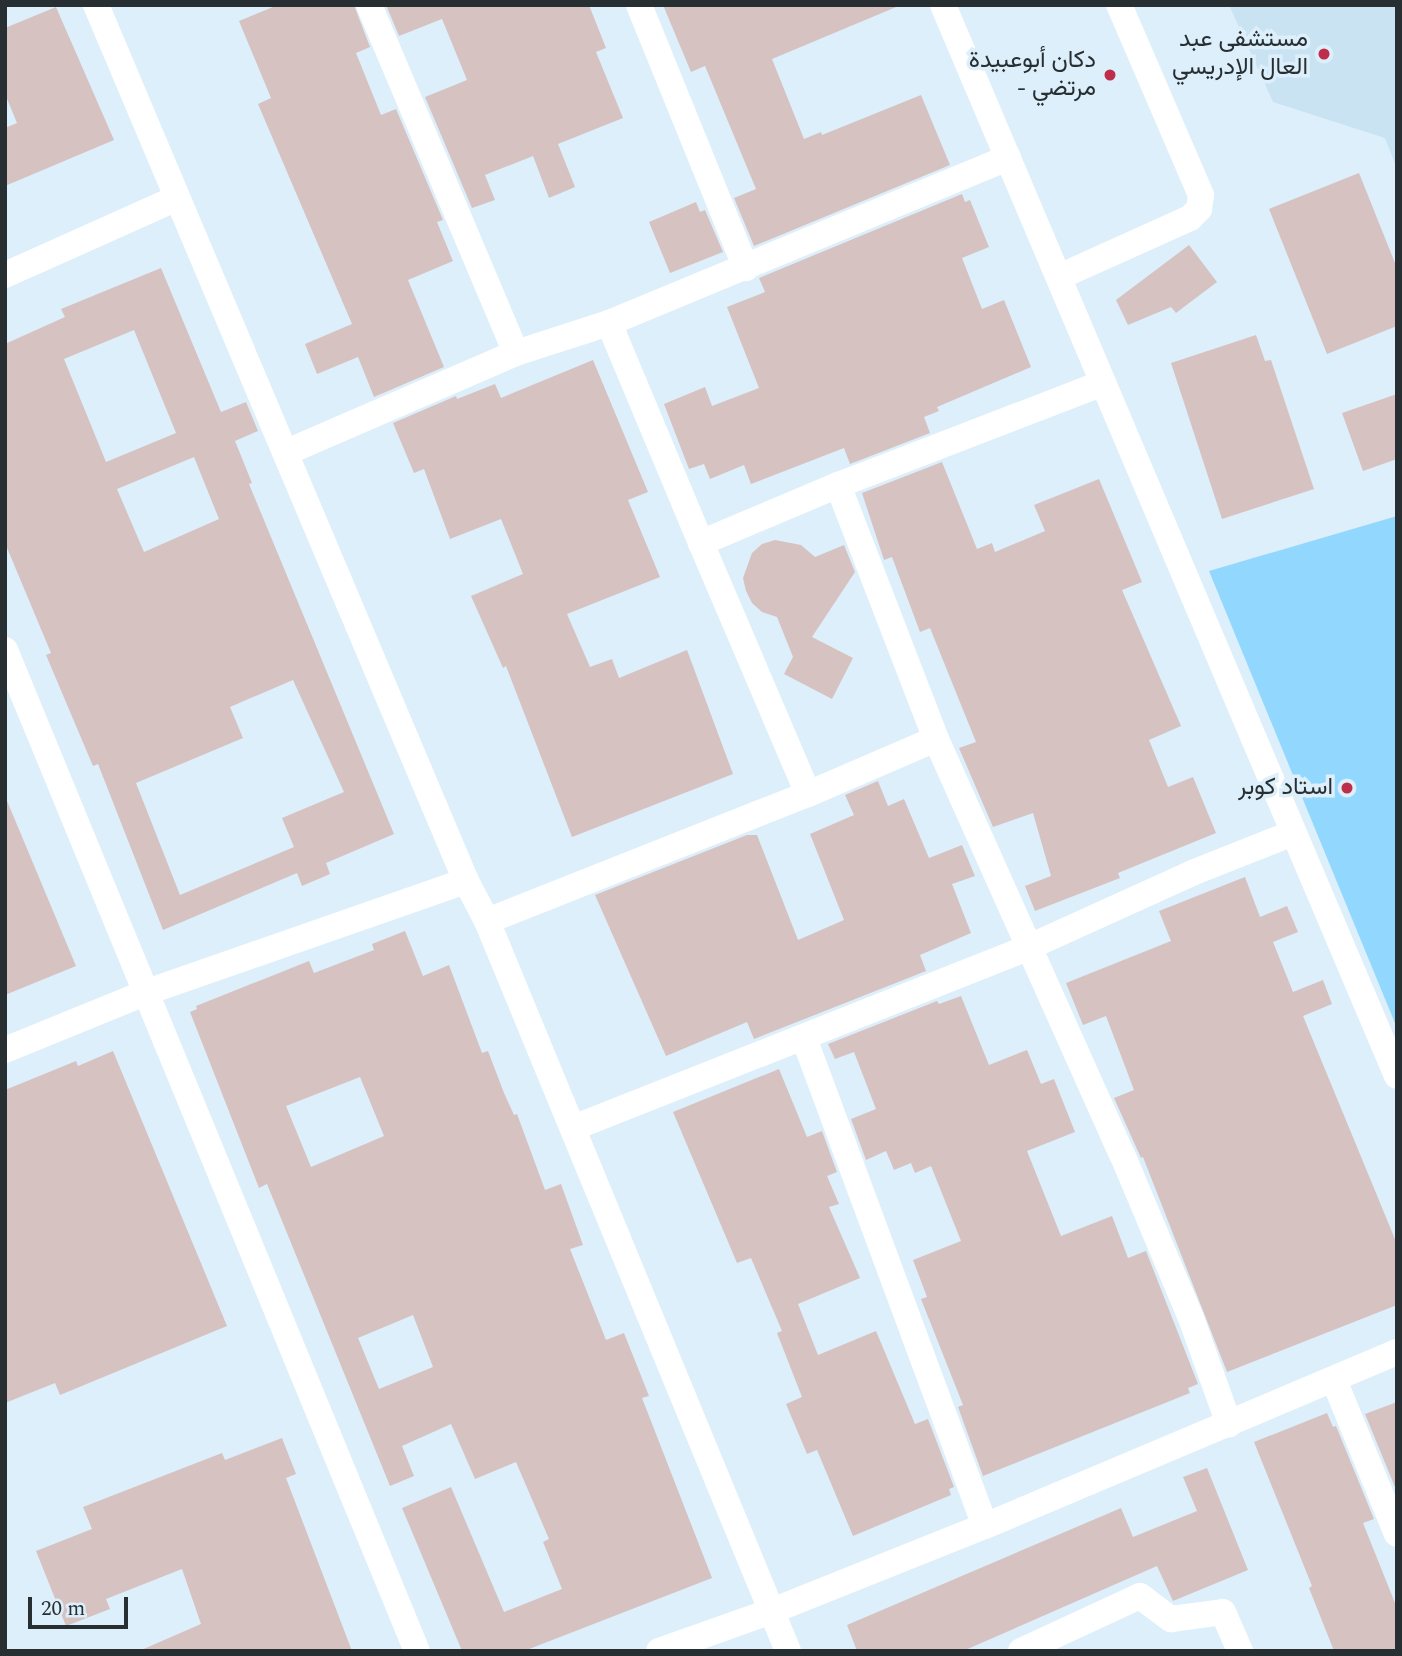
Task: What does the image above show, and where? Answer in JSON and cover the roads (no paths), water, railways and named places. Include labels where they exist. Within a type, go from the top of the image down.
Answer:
[{"type":"street","points":[[96,5],[466,881],[487,921],[788,1651]]},
{"type":"street","points":[[369,5],[516,354]]},
{"type":"street","points":[[639,5],[746,268]]},
{"type":"street","points":[[943,5],[1397,1076]]},
{"type":"street","points":[[1059,277],[1190,218],[1199,209],[1201,195],[1119,5]]},
{"type":"street","points":[[287,452],[516,354],[609,323],[1008,158]]},
{"type":"street","points":[[5,275],[177,198]]},
{"type":"street","points":[[609,323],[808,794]]},
{"type":"street","points":[[701,543],[838,485],[1103,383]]},
{"type":"street","points":[[838,485],[936,739],[1027,948],[1122,1154],[1191,1318],[1229,1424]]},
{"type":"street","points":[[5,650],[417,1651]]},
{"type":"street","points":[[487,921],[808,794],[936,739]]},
{"type":"street","points":[[573,1128],[1027,948],[1192,873],[1293,833]]},
{"type":"street","points":[[5,1050],[147,992],[466,881]]},
{"type":"street","points":[[804,1038],[985,1527]]},
{"type":"street","points":[[659,1651],[772,1611],[985,1527],[1397,1352]]},
{"type":"street","points":[[1334,1380],[1397,1534]]},
{"type":"street","points":[[1021,1651],[1140,1596],[1171,1619],[1223,1612],[1240,1651]]},
{"type":"place","name":"مستشفى عبد العال الإدريسي","points":[[1324,54]]},
{"type":"place","name":"دكان أبوعبيدة - مرتضي","points":[[1110,75]]},
{"type":"place","name":"استاد كوبر","points":[[1347,788]]}]
